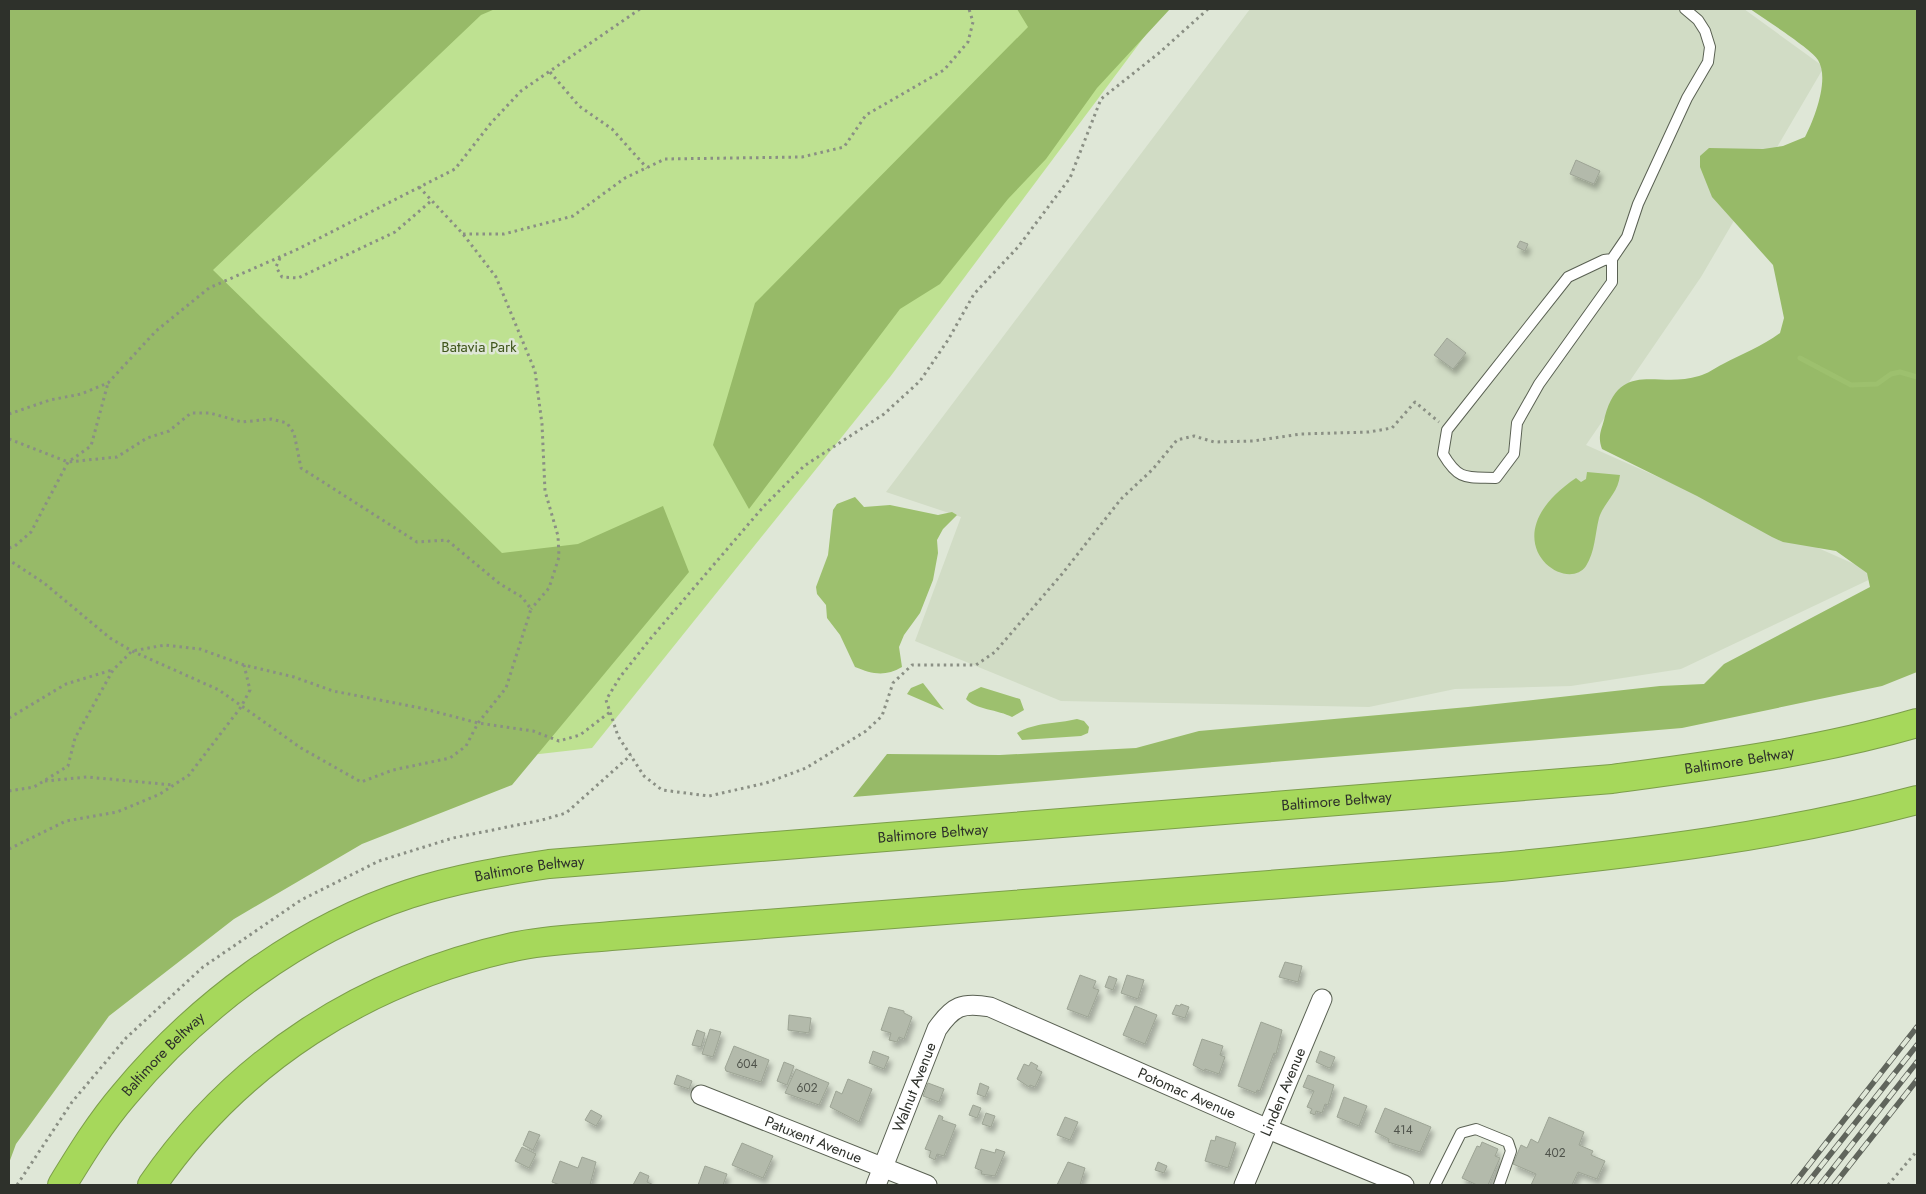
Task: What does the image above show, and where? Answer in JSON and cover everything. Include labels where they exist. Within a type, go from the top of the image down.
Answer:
[{"type":"highway","name":"Baltimore Beltway","points":[[62,1185],[89,1142],[123,1096],[165,1049],[239,985],[284,954],[359,915],[407,895],[453,882],[549,864],[1612,779],[1763,758],[1854,741],[1917,723]]},
{"type":"highway","points":[[152,1185],[178,1149],[244,1080],[311,1028],[357,1002],[432,970],[516,946],[611,936],[1501,867],[1621,855],[1755,836],[1866,814],[1917,800]]},
{"type":"street","name":"Linden Avenue","points":[[1244,1185],[1322,999]]},
{"type":"street","name":"Potomac Avenue","points":[[969,1004],[990,1007],[1268,1129],[1404,1185]]},
{"type":"street","name":"Walnut Avenue","points":[[876,1185],[937,1029],[950,1013],[959,1007],[969,1004]]},
{"type":"street","name":"Patuxent Avenue","points":[[701,1094],[927,1185]]},
{"type":"lane","points":[[1612,259],[1604,260],[1568,277],[1447,430],[1443,454],[1453,471],[1467,478],[1496,478],[1514,454],[1517,424],[1539,384],[1612,282],[1612,259],[1627,238],[1638,204],[1687,98],[1708,62],[1710,47],[1705,31],[1698,20],[1685,9]]},
{"type":"lane","points":[[1435,1185],[1461,1133],[1476,1129],[1508,1142],[1511,1151],[1498,1185]]},
{"type":"path","points":[[9,414],[50,400],[81,394],[108,383],[156,331],[209,288],[280,257],[454,169],[491,123],[521,91],[535,79],[550,72],[640,9]]},
{"type":"path","points":[[463,234],[504,234],[573,216],[625,178],[665,159],[802,157],[844,147],[866,116],[944,70],[968,42],[972,22],[969,9]]},
{"type":"path","points":[[1208,9],[1159,53],[1101,99],[1070,178],[1018,247],[974,294],[948,340],[920,381],[884,414],[804,466],[764,506],[620,677],[606,700],[618,736],[644,776],[662,790],[709,796],[766,783],[806,768],[866,731],[882,716],[893,683],[912,665],[976,665],[995,652],[1062,574],[1121,499],[1152,469],[1177,440],[1194,436],[1214,442],[1254,440],[1301,434],[1392,428],[1415,402],[1447,430]]},
{"type":"path","points":[[550,72],[579,106],[612,129],[647,168]]},
{"type":"path","points":[[9,560],[44,583],[110,638],[132,651],[219,690],[301,748],[361,782],[393,770],[450,758],[466,746],[478,723],[506,688],[531,608],[549,588],[560,557],[558,536],[545,491],[542,424],[535,370],[496,277],[463,234],[419,187]]},
{"type":"path","points":[[280,257],[276,267],[282,277],[298,278],[395,232],[431,200]]},
{"type":"path","points":[[9,548],[15,546],[31,532],[68,462],[90,446],[108,383]]},
{"type":"path","points":[[9,439],[68,462],[117,457],[147,438],[169,430],[192,413],[210,413],[242,422],[271,420],[287,423],[294,433],[301,468],[417,542],[447,540],[500,584],[522,598],[531,608]]},
{"type":"path","points":[[9,791],[34,787],[68,766],[75,738],[113,670],[132,651],[165,645],[200,649],[244,665],[294,677],[333,691],[421,708],[478,723],[533,731],[559,741],[580,735],[610,712]]},
{"type":"path","points":[[9,849],[66,821],[117,812],[160,794],[189,775],[241,707],[250,690],[244,665]]},
{"type":"path","points":[[9,718],[66,684],[113,670]]},
{"type":"path","points":[[43,781],[86,778],[174,785]]},
{"type":"path","points":[[1888,1185],[1917,1151]]},
{"type":"shaded area","points":[[9,9],[495,9],[481,15],[213,270],[502,553],[578,544],[663,506],[689,572],[512,785],[362,844],[234,919],[109,1016],[16,1144],[9,1163]]},
{"type":"shaded area","points":[[1017,9],[1170,9],[1097,88],[1046,159],[1008,199],[940,284],[900,309],[749,509],[713,445],[755,303],[1028,27]]},
{"type":"shaded area","points":[[1250,9],[1744,9],[1824,67],[1701,277],[1586,445],[1879,575],[1681,669],[1571,686],[1455,689],[1369,707],[1061,701],[915,641],[961,517],[886,492]]},
{"type":"shaded area","points":[[1750,9],[1917,9],[1917,672],[1882,686],[1682,728],[853,797],[887,754],[1000,755],[1136,748],[1199,731],[1468,707],[1660,686],[1704,684],[1724,664],[1870,587],[1867,573],[1836,551],[1783,542],[1772,537],[1697,496],[1602,449],[1600,440],[1600,432],[1612,398],[1621,388],[1631,382],[1684,379],[1702,375],[1780,333],[1784,318],[1773,265],[1712,197],[1700,167],[1700,156],[1709,148],[1763,149],[1783,146],[1805,137],[1816,110],[1822,88],[1822,78],[1821,68],[1814,55]]},
{"type":"shaded area","points":[[1587,472],[1620,475],[1619,482],[1601,512],[1593,549],[1586,566],[1576,573],[1563,573],[1550,567],[1540,556],[1535,540],[1537,521],[1550,500],[1576,478],[1581,482],[1586,479]]},
{"type":"shaded area","points":[[855,497],[864,507],[890,505],[938,515],[952,512],[957,515],[943,529],[937,540],[938,553],[933,580],[920,613],[904,635],[899,647],[902,667],[890,672],[873,673],[855,667],[840,635],[827,618],[826,605],[817,594],[816,587],[828,555],[833,510],[837,504]]},
{"type":"shaded area","points":[[923,683],[944,710],[907,694],[911,688]]},
{"type":"shaded area","points":[[981,687],[1020,699],[1024,710],[1012,717],[975,705],[966,699],[969,693]]},
{"type":"shaded area","points":[[1077,719],[1084,721],[1089,727],[1088,733],[1081,736],[1022,740],[1017,733],[1039,725]]},
{"type":"green space","name":"Batavia Park","points":[[278,9],[1165,9],[890,377],[592,748],[513,757],[9,382]]},
{"type":"building","points":[[1576,160],[1600,171],[1594,184],[1570,174]]},
{"type":"building","points":[[1520,241],[1528,244],[1525,251],[1517,247]]},
{"type":"building","points":[[1447,338],[1466,353],[1453,369],[1434,355]]},
{"type":"building","points":[[1285,962],[1302,966],[1298,982],[1279,977]]},
{"type":"building","points":[[1080,975],[1096,981],[1093,988],[1099,990],[1088,1017],[1067,1009]]},
{"type":"building","points":[[1127,975],[1144,980],[1138,999],[1121,993]]},
{"type":"building","points":[[1109,976],[1117,979],[1113,990],[1105,987]]},
{"type":"building","points":[[1181,1004],[1189,1007],[1185,1018],[1172,1014],[1176,1005],[1180,1006]]},
{"type":"building","points":[[1135,1006],[1157,1015],[1145,1044],[1123,1035]]},
{"type":"building","points":[[889,1007],[904,1011],[904,1013],[912,1017],[904,1039],[899,1037],[897,1042],[889,1040],[891,1033],[881,1030]]},
{"type":"building","points":[[789,1015],[811,1018],[809,1033],[788,1030]]},
{"type":"building","points":[[1261,1022],[1282,1030],[1276,1054],[1274,1053],[1260,1091],[1257,1090],[1256,1093],[1238,1086]]},
{"type":"building","points":[[710,1029],[721,1032],[713,1057],[702,1054]]},
{"type":"building","points":[[697,1030],[705,1033],[701,1047],[692,1045]]},
{"type":"building","points":[[1202,1039],[1223,1046],[1220,1055],[1225,1057],[1219,1074],[1205,1069],[1204,1071],[1193,1065]]},
{"type":"building","points":[[734,1046],[769,1060],[761,1082],[726,1071],[725,1068]]},
{"type":"building","points":[[873,1051],[889,1057],[884,1069],[869,1063]]},
{"type":"building","points":[[1320,1051],[1335,1057],[1331,1067],[1329,1068],[1316,1062]]},
{"type":"building","points":[[784,1062],[794,1066],[787,1085],[777,1081]]},
{"type":"building","points":[[1031,1062],[1038,1066],[1036,1069],[1042,1072],[1035,1087],[1030,1085],[1029,1087],[1017,1079],[1024,1064],[1029,1066]]},
{"type":"building","points":[[796,1069],[829,1083],[819,1105],[785,1093]]},
{"type":"building","points":[[677,1075],[692,1081],[689,1089],[674,1084]]},
{"type":"building","points":[[1308,1075],[1334,1085],[1328,1105],[1325,1104],[1322,1113],[1316,1111],[1315,1115],[1310,1113],[1312,1109],[1307,1107],[1314,1091],[1303,1087]]},
{"type":"building","points":[[848,1079],[872,1089],[859,1122],[830,1107],[836,1091],[842,1094]]},
{"type":"building","points":[[928,1083],[944,1089],[939,1102],[923,1096]]},
{"type":"building","points":[[980,1083],[989,1087],[985,1097],[977,1094]]},
{"type":"building","points":[[1344,1097],[1367,1106],[1359,1126],[1337,1117]]},
{"type":"building","points":[[973,1105],[981,1108],[977,1118],[969,1115]]},
{"type":"building","points":[[1385,1108],[1431,1127],[1420,1152],[1388,1142],[1389,1139],[1375,1132]]},
{"type":"building","points":[[591,1110],[602,1116],[596,1126],[585,1120]]},
{"type":"building","points":[[986,1113],[995,1116],[991,1127],[982,1124]]},
{"type":"building","points":[[939,1115],[943,1117],[942,1120],[956,1125],[944,1156],[937,1154],[935,1160],[929,1157],[931,1151],[925,1149]]},
{"type":"building","points":[[1065,1117],[1078,1122],[1070,1140],[1057,1135]]},
{"type":"building","points":[[1549,1117],[1584,1132],[1579,1145],[1593,1151],[1591,1155],[1605,1161],[1597,1179],[1578,1172],[1572,1185],[1531,1185],[1536,1174],[1513,1164],[1521,1145],[1527,1148],[1531,1139],[1538,1143]]},
{"type":"building","points":[[529,1131],[540,1135],[533,1150],[523,1145]]},
{"type":"building","points":[[1216,1136],[1236,1143],[1228,1168],[1205,1161],[1211,1140],[1215,1141]]},
{"type":"building","points":[[1482,1142],[1498,1149],[1495,1156],[1500,1158],[1488,1185],[1477,1185],[1462,1178],[1477,1146],[1480,1147]]},
{"type":"building","points":[[742,1143],[773,1156],[763,1178],[732,1165]]},
{"type":"building","points":[[522,1147],[536,1154],[529,1168],[515,1161]]},
{"type":"building","points":[[981,1149],[995,1153],[996,1149],[1005,1152],[995,1176],[981,1174],[982,1171],[975,1168]]},
{"type":"building","points":[[582,1157],[596,1162],[590,1185],[560,1185],[552,1182],[560,1161],[578,1168]]},
{"type":"building","points":[[1068,1162],[1085,1168],[1080,1185],[1057,1185]]},
{"type":"building","points":[[1158,1162],[1167,1166],[1164,1173],[1155,1170]]},
{"type":"building","points":[[705,1166],[727,1174],[723,1185],[698,1185]]},
{"type":"building","points":[[640,1172],[649,1176],[647,1182],[654,1185],[633,1185]]},
{"type":"waterway","points":[[1800,358],[1851,385],[1877,384],[1891,374],[1900,372],[1917,377]]},
{"type":"railway","points":[[1793,1185],[1917,1027]]},
{"type":"railway","points":[[1806,1185],[1917,1045]]},
{"type":"railway","points":[[1820,1185],[1917,1062]]},
{"type":"railway","points":[[1834,1185],[1917,1080]]}]
